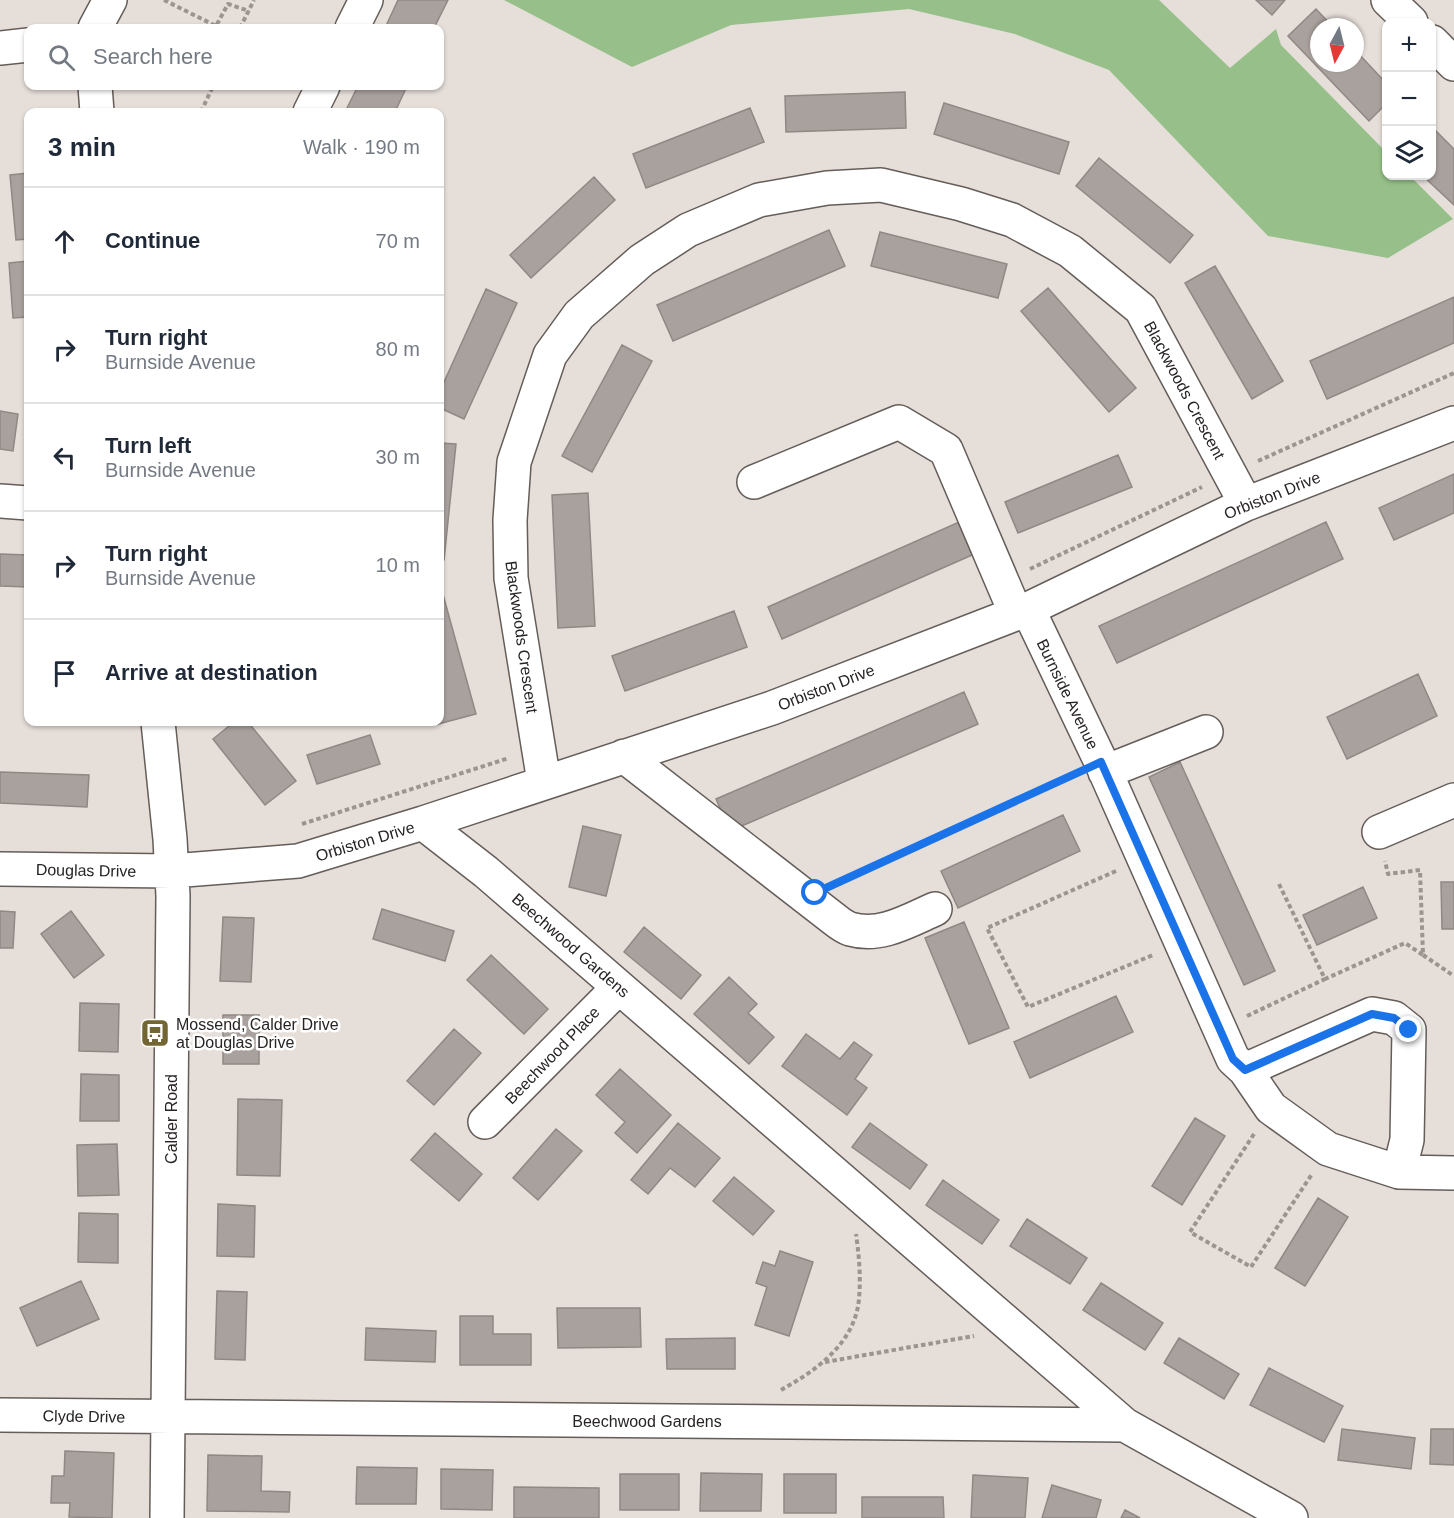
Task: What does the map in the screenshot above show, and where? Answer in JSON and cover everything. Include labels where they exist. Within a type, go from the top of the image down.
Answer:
[{"type":"street","points":[[97,24],[110,0]]},
{"type":"street","points":[[354,24],[366,0]]},
{"type":"street","points":[[1388,0],[1407,18]]},
{"type":"street","points":[[0,48],[24,45]]},
{"type":"street","points":[[1436,47],[1454,64]]},
{"type":"street","points":[[95,90],[97,108]]},
{"type":"street","points":[[311,108],[321,90]]},
{"type":"street","name":"Blackwoods Crescent","points":[[544,782],[511,578],[510,520],[514,462],[550,355],[579,315],[642,260],[688,231],[759,200],[827,188],[881,185],[961,204],[1012,220],[1070,251],[1141,309],[1246,504]]},
{"type":"street","name":"Burnside Avenue","points":[[754,482],[899,422],[946,450],[1022,612],[1103,767],[1233,1059],[1245,1070],[1271,1108],[1328,1149],[1399,1172],[1454,1173]]},
{"type":"street","name":"Orbiston Drive","points":[[172,871],[298,861],[423,823],[772,708],[1022,612],[1246,504],[1454,423]]},
{"type":"street","points":[[0,501],[24,503]]},
{"type":"street","name":"Calder Road","points":[[158,726],[170,839],[173,896],[167,1518]]},
{"type":"street","points":[[1103,767],[1206,732]]},
{"type":"street","points":[[624,756],[848,928],[867,932],[885,931],[935,909]]},
{"type":"street","points":[[1379,832],[1454,800]]},
{"type":"street","name":"Beechwood Gardens","points":[[423,823],[486,872],[1125,1425],[1291,1518]]},
{"type":"street","name":"Douglas Drive","points":[[0,869],[172,871]]},
{"type":"street","name":"Beechwood Place","points":[[485,1122],[619,987]]},
{"type":"street","points":[[1245,1070],[1372,1014],[1394,1018],[1409,1030],[1407,1140],[1399,1172]]},
{"type":"street","name":"Clyde Drive","points":[[0,1415],[169,1417]]},
{"type":"street","name":"Beechwood Gardens","points":[[169,1417],[1125,1425]]},
{"type":"path","points":[[164,0],[212,24]]},
{"type":"path","points":[[242,24],[254,0]]},
{"type":"path","points":[[217,24],[228,3],[249,11]]},
{"type":"path","points":[[203,108],[211,90]]},
{"type":"path","points":[[297,825],[539,749]]},
{"type":"path","points":[[805,896],[1103,767]]},
{"type":"path","points":[[1379,832],[1388,874],[1420,870],[1423,956]]},
{"type":"path","points":[[1144,858],[987,928],[1028,1007],[1181,943]]},
{"type":"path","points":[[1279,884],[1325,979]]},
{"type":"path","points":[[1220,1030],[1405,943],[1454,976]]},
{"type":"path","points":[[1271,1108],[1190,1232],[1251,1267],[1328,1149]]},
{"type":"path","points":[[775,1394],[825,1362],[852,1324],[859,1300],[860,1265],[851,1187]]},
{"type":"path","points":[[825,1362],[1013,1329]]},
{"type":"green space","points":[[504,0],[1159,0],[1230,68],[1276,29],[1281,45],[1382,148],[1382,180],[1414,180],[1453,219],[1388,258],[1268,236],[1109,70],[1015,34],[909,9],[731,25],[632,67]]},
{"type":"building","points":[[398,0],[448,0],[436,24],[387,24]]},
{"type":"building","points":[[1256,0],[1285,0],[1272,15]]},
{"type":"building","points":[[1316,9],[1324,18],[1310,18],[1310,59],[1288,36]]},
{"type":"building","points":[[1364,60],[1382,79],[1382,108],[1369,121],[1322,72],[1364,72]]},
{"type":"building","points":[[356,90],[405,90],[397,108],[347,108]]},
{"type":"building","points":[[905,92],[906,128],[786,132],[785,96]]},
{"type":"building","points":[[944,103],[1069,142],[1059,174],[934,134]]},
{"type":"building","points":[[750,108],[764,142],[646,188],[633,154]]},
{"type":"building","points":[[1436,131],[1454,149],[1454,205],[1427,180],[1436,180]]},
{"type":"building","points":[[1099,158],[1193,235],[1170,263],[1076,186]]},
{"type":"building","points":[[24,173],[24,239],[16,240],[10,175]]},
{"type":"building","points":[[594,177],[615,200],[531,278],[510,255]]},
{"type":"building","points":[[829,230],[845,266],[673,341],[657,305]]},
{"type":"building","points":[[880,232],[1007,264],[998,298],[871,266]]},
{"type":"building","points":[[24,261],[24,317],[13,318],[9,263]]},
{"type":"building","points":[[1215,266],[1283,381],[1252,399],[1185,283]]},
{"type":"building","points":[[1048,288],[1136,388],[1109,412],[1021,311]]},
{"type":"building","points":[[486,289],[517,303],[464,419],[444,410],[444,382]]},
{"type":"building","points":[[1454,297],[1454,343],[1327,399],[1310,361]]},
{"type":"building","points":[[622,345],[652,361],[592,472],[562,456]]},
{"type":"building","points":[[0,411],[18,414],[13,451],[0,449]]},
{"type":"building","points":[[444,443],[456,444],[444,560]]},
{"type":"building","points":[[1118,455],[1132,487],[1018,533],[1005,502]]},
{"type":"building","points":[[1454,474],[1454,513],[1394,540],[1379,508]]},
{"type":"building","points":[[588,493],[595,626],[558,628],[552,495]]},
{"type":"building","points":[[966,519],[981,551],[782,639],[768,607]]},
{"type":"building","points":[[1326,522],[1343,559],[1117,663],[1099,626]]},
{"type":"building","points":[[0,554],[24,555],[24,587],[0,586]]},
{"type":"building","points":[[444,598],[476,714],[444,722]]},
{"type":"building","points":[[734,611],[747,647],[625,691],[612,656]]},
{"type":"building","points":[[1418,674],[1437,716],[1347,759],[1327,717]]},
{"type":"building","points":[[964,692],[978,724],[730,831],[716,799]]},
{"type":"building","points":[[229,726],[251,726],[296,781],[265,805],[213,739]]},
{"type":"building","points":[[370,735],[380,764],[317,784],[307,755]]},
{"type":"building","points":[[1180,762],[1275,971],[1244,985],[1149,777]]},
{"type":"building","points":[[0,772],[89,775],[87,807],[0,803]]},
{"type":"building","points":[[1063,815],[1080,851],[958,908],[941,871]]},
{"type":"building","points":[[583,826],[621,835],[606,896],[569,887]]},
{"type":"building","points":[[1441,882],[1454,882],[1454,929],[1442,929]]},
{"type":"building","points":[[1363,887],[1377,918],[1317,945],[1303,915]]},
{"type":"building","points":[[382,909],[454,931],[445,961],[373,939]]},
{"type":"building","points":[[0,911],[15,912],[13,948],[0,948]]},
{"type":"building","points":[[71,911],[104,955],[74,978],[41,934]]},
{"type":"building","points":[[223,917],[254,918],[251,982],[220,981]]},
{"type":"building","points":[[964,922],[1009,1028],[969,1044],[925,938]]},
{"type":"building","points":[[644,927],[701,975],[681,999],[624,952]]},
{"type":"building","points":[[491,955],[548,1009],[524,1034],[467,980]]},
{"type":"building","points":[[729,977],[757,1004],[748,1013],[774,1037],[749,1064],[694,1014]]},
{"type":"building","points":[[1116,996],[1133,1032],[1030,1078],[1014,1042]]},
{"type":"building","points":[[80,1003],[119,1004],[118,1052],[79,1051]]},
{"type":"building","points":[[223,1015],[259,1015],[259,1064],[223,1064]]},
{"type":"building","points":[[454,1029],[481,1053],[434,1105],[407,1081]]},
{"type":"building","points":[[806,1034],[840,1059],[854,1042],[872,1055],[855,1079],[867,1088],[847,1115],[782,1066]]},
{"type":"building","points":[[620,1069],[671,1115],[637,1153],[615,1133],[625,1122],[596,1095]]},
{"type":"building","points":[[81,1074],[119,1075],[119,1121],[80,1121]]},
{"type":"building","points":[[238,1099],[282,1100],[280,1176],[237,1175]]},
{"type":"building","points":[[1195,1118],[1225,1136],[1182,1205],[1152,1186]]},
{"type":"building","points":[[678,1123],[720,1158],[695,1187],[670,1168],[648,1194],[631,1180]]},
{"type":"building","points":[[870,1123],[927,1165],[910,1189],[852,1147]]},
{"type":"building","points":[[556,1129],[582,1151],[538,1200],[513,1178]]},
{"type":"building","points":[[435,1133],[482,1174],[459,1201],[411,1160]]},
{"type":"building","points":[[117,1144],[119,1195],[78,1196],[77,1145]]},
{"type":"building","points":[[734,1177],[774,1211],[753,1235],[713,1201]]},
{"type":"building","points":[[943,1180],[999,1220],[982,1244],[926,1205]]},
{"type":"building","points":[[1318,1198],[1348,1217],[1305,1286],[1275,1268]]},
{"type":"building","points":[[218,1204],[255,1206],[254,1257],[217,1256]]},
{"type":"building","points":[[79,1213],[118,1214],[118,1263],[78,1262]]},
{"type":"building","points":[[1027,1219],[1087,1258],[1070,1284],[1010,1246]]},
{"type":"building","points":[[780,1251],[813,1262],[789,1336],[755,1325],[767,1287],[756,1283],[763,1262],[775,1266]]},
{"type":"building","points":[[81,1281],[99,1319],[37,1346],[20,1308]]},
{"type":"building","points":[[1101,1283],[1163,1323],[1145,1350],[1083,1310]]},
{"type":"building","points":[[217,1291],[247,1292],[245,1360],[215,1359]]},
{"type":"building","points":[[557,1308],[640,1308],[641,1347],[558,1348]]},
{"type":"building","points":[[460,1316],[493,1316],[493,1334],[531,1334],[531,1365],[460,1365]]},
{"type":"building","points":[[366,1328],[436,1331],[435,1362],[365,1360]]},
{"type":"building","points":[[735,1338],[735,1369],[667,1369],[666,1339]]},
{"type":"building","points":[[1179,1338],[1239,1374],[1224,1399],[1164,1363]]},
{"type":"building","points":[[1269,1368],[1343,1406],[1324,1442],[1250,1405]]},
{"type":"building","points":[[1342,1429],[1415,1438],[1411,1469],[1338,1460]]},
{"type":"building","points":[[1431,1429],[1454,1429],[1454,1465],[1430,1464]]},
{"type":"building","points":[[65,1451],[114,1453],[112,1518],[69,1517],[70,1503],[51,1503],[52,1476],[64,1476]]},
{"type":"building","points":[[208,1455],[262,1456],[261,1491],[290,1492],[289,1512],[207,1511]]},
{"type":"building","points":[[357,1467],[417,1468],[416,1504],[356,1504]]},
{"type":"building","points":[[441,1469],[493,1470],[492,1510],[441,1509]]},
{"type":"building","points":[[701,1473],[762,1474],[761,1511],[700,1511]]},
{"type":"building","points":[[620,1474],[679,1474],[679,1510],[620,1510]]},
{"type":"building","points":[[784,1474],[836,1474],[836,1513],[784,1513]]},
{"type":"building","points":[[973,1475],[1028,1478],[1025,1518],[971,1518]]},
{"type":"building","points":[[1052,1485],[1101,1500],[1096,1518],[1042,1518]]},
{"type":"building","points":[[514,1487],[599,1488],[599,1518],[514,1518]]},
{"type":"building","points":[[862,1497],[943,1497],[944,1518],[862,1518]]},
{"type":"building","points":[[1125,1510],[1140,1518],[1121,1518]]},
{"type":"place","name":"Mossend, Calder Drive at Douglas Drive","points":[[155,1033]]},
{"type":"route","points":[[815,893],[1101,762],[1233,1059],[1245,1070],[1372,1014],[1394,1018],[1409,1030]]}]
